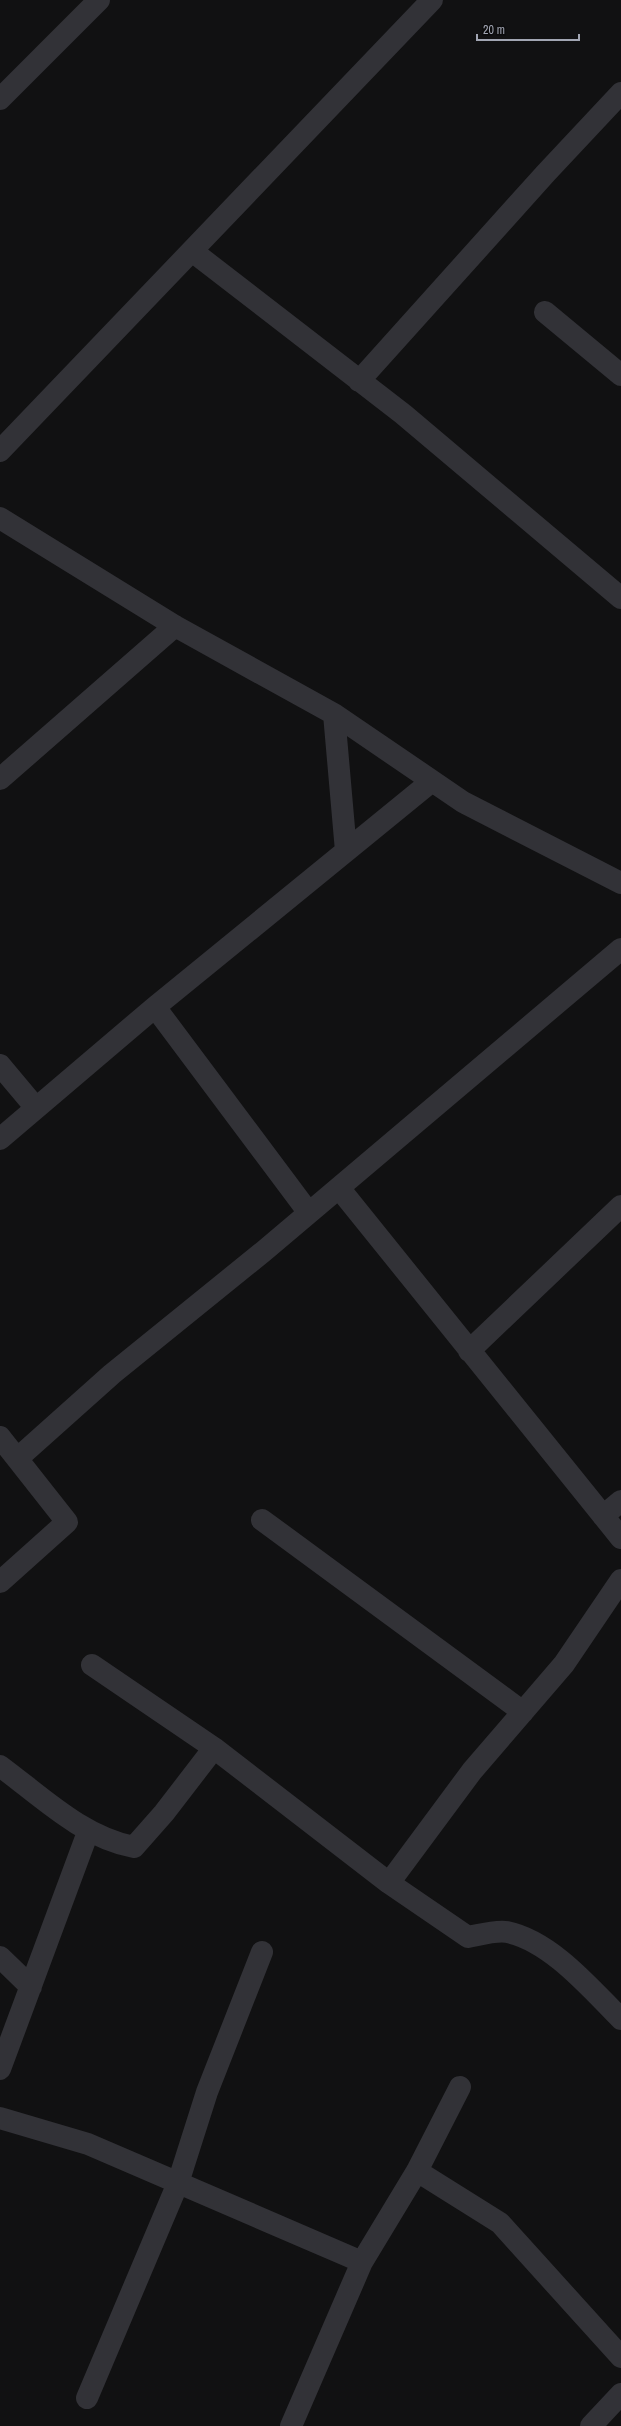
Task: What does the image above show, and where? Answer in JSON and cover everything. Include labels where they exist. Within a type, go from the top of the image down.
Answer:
[{"type":"street","points":[[0,99],[99,0]]},
{"type":"street","points":[[0,451],[432,0]]},
{"type":"street","points":[[359,381],[546,173],[621,93]]},
{"type":"street","points":[[192,251],[403,414],[621,598]]},
{"type":"street","points":[[545,312],[621,376]]},
{"type":"street","points":[[0,518],[175,626],[334,714],[462,802],[621,883]]},
{"type":"street","points":[[0,779],[175,626]]},
{"type":"street","points":[[334,714],[346,851]]},
{"type":"street","points":[[0,1138],[155,1007],[432,781]]},
{"type":"street","points":[[18,1458],[112,1374],[339,1188],[621,949]]},
{"type":"street","points":[[155,1007],[309,1213]]},
{"type":"street","points":[[0,1065],[36,1108]]},
{"type":"street","points":[[339,1188],[621,1538]]},
{"type":"street","points":[[469,1351],[621,1206]]},
{"type":"street","points":[[0,1437],[67,1522],[0,1582]]},
{"type":"street","points":[[603,1516],[621,1501]]},
{"type":"street","points":[[262,1520],[524,1712]]},
{"type":"street","points":[[389,1883],[472,1771],[564,1664],[621,1580]]},
{"type":"street","points":[[92,1665],[214,1748],[389,1883],[468,1937],[507,1932],[538,1944],[566,1965],[621,2019]]},
{"type":"street","points":[[0,1766],[88,1832],[116,1843],[134,1847],[164,1813],[214,1748]]},
{"type":"street","points":[[0,2069],[88,1832]]},
{"type":"street","points":[[87,2398],[178,2183],[207,2092],[262,1952]]},
{"type":"street","points":[[0,1957],[31,1988]]},
{"type":"street","points":[[292,2426],[362,2262],[417,2171],[460,2086]]},
{"type":"street","points":[[0,2118],[88,2144],[362,2262]]},
{"type":"street","points":[[417,2171],[500,2223],[621,2357]]},
{"type":"street","points":[[590,2426],[621,2394]]}]
